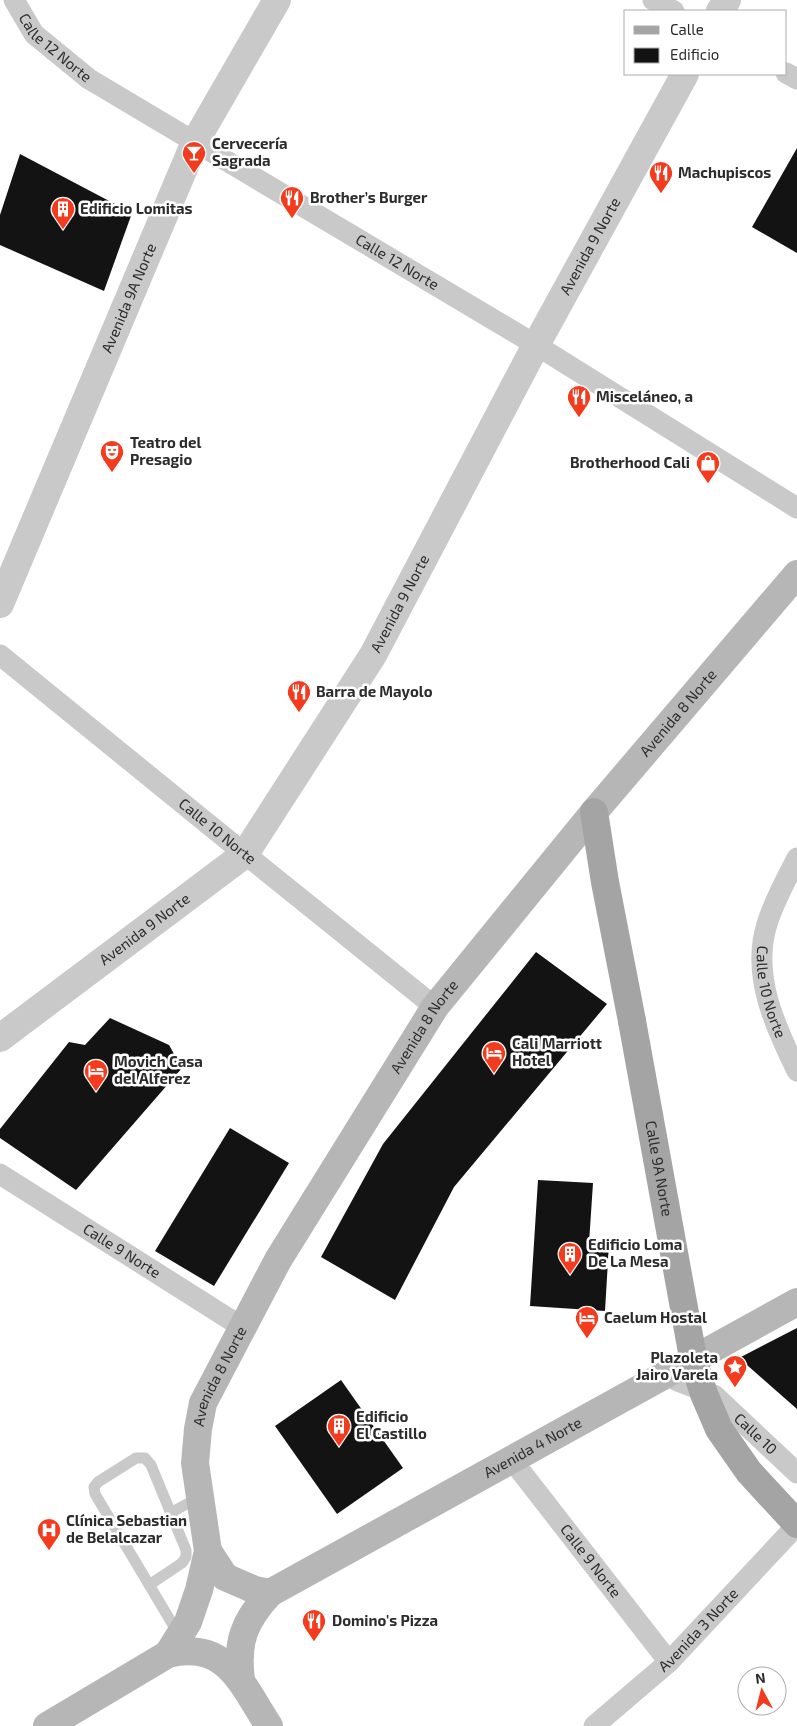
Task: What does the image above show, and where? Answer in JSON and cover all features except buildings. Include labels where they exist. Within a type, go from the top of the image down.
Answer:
[{"type":"main road","name":"Avenida 8 Norte","points":[[174,1645],[194,1606],[208,1551],[195,1463],[203,1402],[278,1260],[436,1007],[594,812],[797,574]]},
{"type":"main road","name":"Calle 9A Norte","points":[[594,812],[605,882],[694,1363],[719,1429],[749,1472],[797,1525]]},
{"type":"main road","name":"Avenida 4 Norte","points":[[270,1593],[797,1302]]},
{"type":"main road","name":"Avenida 8 Norte","points":[[208,1551],[225,1578],[254,1590],[270,1593]]},
{"type":"main road","points":[[241,1680],[240,1642],[247,1624],[257,1607],[270,1593]]},
{"type":"main road","points":[[47,1726],[174,1645],[182,1650],[196,1650],[210,1654],[222,1660],[233,1669],[269,1726]]},
{"type":"street","name":"Calle 12 Norte","points":[[14,0],[34,34],[89,79],[536,345],[797,508]]},
{"type":"street","name":"Avenida 9A Norte","points":[[0,604],[195,142],[277,0]]},
{"type":"street","points":[[653,0],[672,10]]},
{"type":"street","name":"Avenida 9 Norte","points":[[0,1038],[245,854],[373,655],[536,345],[684,75]]},
{"type":"street","name":"Calle 10 Norte","points":[[0,655],[436,1007]]},
{"type":"street","name":"Calle 10 Norte","points":[[797,858],[778,893],[766,925],[761,956],[766,994],[782,1041],[797,1071]]},
{"type":"street","name":"Calle 9 Norte","points":[[0,1174],[242,1327]]},
{"type":"street","points":[[710,1350],[714,1395]]},
{"type":"street","name":"Calle 10","points":[[666,1375],[714,1395],[797,1474]]},
{"type":"street","name":"Calle 9 Norte","points":[[512,1460],[669,1662]]},
{"type":"street","name":"Avenida 3 Norte","points":[[594,1726],[669,1662],[797,1525]]},
{"type":"lane","points":[[149,1585],[182,1563],[186,1558],[186,1550],[152,1464],[145,1458],[136,1458],[98,1482],[94,1487],[95,1494],[149,1585],[174,1645]]},
{"type":"lane","points":[[170,1513],[200,1498]]},
{"type":"place","name":"Cervecería Sagrada","points":[[194,174]]},
{"type":"place","name":"Machupiscos","points":[[661,194]]},
{"type":"place","name":"Brother’s Burger","points":[[292,219]]},
{"type":"place","name":"Edificio Lomitas","points":[[63,230]]},
{"type":"place","name":"Misceláneo, a","points":[[579,418]]},
{"type":"place","name":"Teatro del Presagio","points":[[112,473]]},
{"type":"place","name":"Brotherhood Cali","points":[[708,484]]},
{"type":"place","name":"Barra de Mayolo","points":[[299,713]]},
{"type":"place","name":"Cali Marriott Hotel","points":[[494,1074]]},
{"type":"place","name":"Movich Casa del Alferez","points":[[96,1092]]},
{"type":"place","name":"Edificio Loma De La Mesa","points":[[570,1275]]},
{"type":"place","name":"Caelum Hostal","points":[[587,1339]]},
{"type":"place","name":"Plazoleta Jairo Varela","points":[[735,1388]]},
{"type":"place","name":"Edificio El Castillo","points":[[339,1447]]},
{"type":"place","name":"Clínica Sebastian de Belalcazar","points":[[49,1551]]},
{"type":"place","name":"Domino's Pizza","points":[[314,1642]]}]
